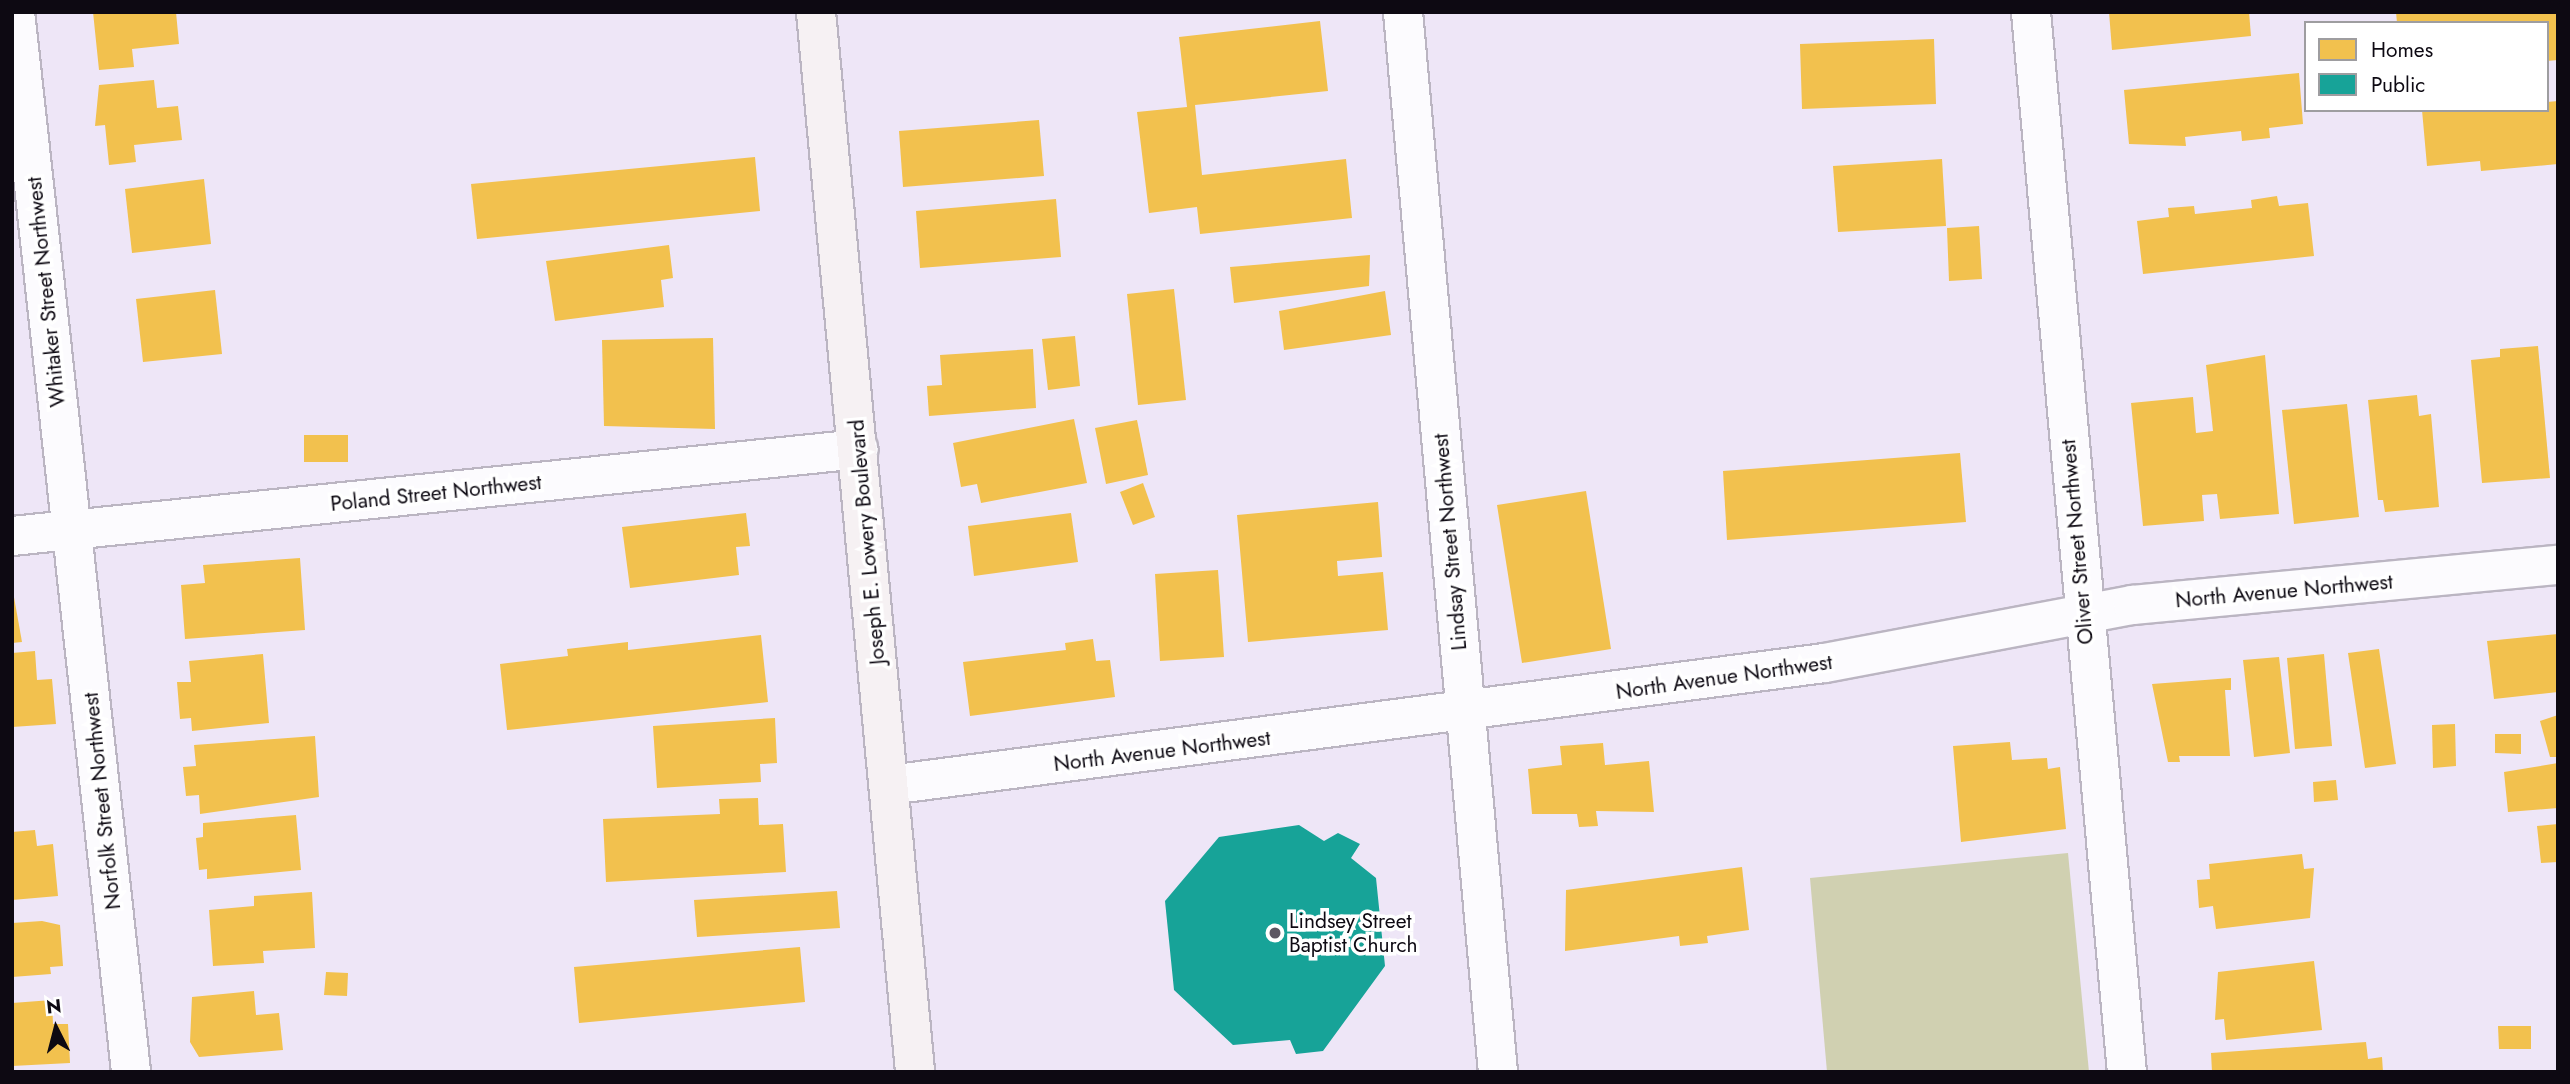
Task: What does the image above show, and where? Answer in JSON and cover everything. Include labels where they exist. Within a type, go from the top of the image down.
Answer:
[{"type":"main road","name":"Joseph E. Lowery Boulevard","points":[[816,12],[859,449],[915,1072]]},
{"type":"street","name":"Whitaker Street Northwest","points":[[15,12],[73,530]]},
{"type":"street","name":"Lindsay Street Northwest","points":[[1403,12],[1498,1072]]},
{"type":"street","name":"Oliver Street Northwest","points":[[2031,12],[2083,617],[2127,1072]]},
{"type":"street","name":"Poland Street Northwest","points":[[12,536],[859,449]]},
{"type":"street","name":"Norfolk Street Northwest","points":[[73,530],[131,1072]]},
{"type":"street","name":"North Avenue Northwest","points":[[889,785],[1464,713],[1825,663],[2083,617],[2133,605],[2558,565]]},
{"type":"green space","points":[[2068,853],[2089,1072],[1827,1072],[1810,878]]},
{"type":"building: Homes","points":[[93,12],[176,12],[179,44],[132,49],[134,67],[99,70]]},
{"type":"building: Homes","points":[[2109,12],[2249,12],[2251,36],[2112,50]]},
{"type":"building: Homes","points":[[2396,12],[2558,12],[2558,60],[2549,61],[2549,21],[2397,21]]},
{"type":"building: Homes","points":[[1320,21],[1328,91],[1195,105],[1202,175],[1346,159],[1352,218],[1200,234],[1197,207],[1149,213],[1137,112],[1187,107],[1179,37]]},
{"type":"building: Homes","points":[[1934,39],[1936,104],[1802,109],[1800,44]]},
{"type":"building: Homes","points":[[2299,73],[2303,124],[2269,128],[2270,138],[2242,141],[2241,131],[2185,137],[2186,146],[2129,144],[2124,90]]},
{"type":"building: Homes","points":[[154,80],[157,108],[178,106],[182,140],[134,145],[136,162],[109,165],[105,125],[95,126],[99,85]]},
{"type":"building: Homes","points":[[2558,101],[2558,164],[2481,171],[2480,161],[2427,166],[2422,112],[2549,112],[2549,102]]},
{"type":"building: Homes","points":[[1039,120],[1044,176],[903,187],[899,131]]},
{"type":"building: Homes","points":[[755,157],[760,211],[477,239],[471,184]]},
{"type":"building: Homes","points":[[1942,159],[1946,226],[1838,232],[1833,166]]},
{"type":"building: Homes","points":[[204,179],[211,244],[132,253],[125,189]]},
{"type":"building: Homes","points":[[2277,196],[2279,206],[2308,203],[2314,256],[2143,274],[2137,221],[2169,217],[2168,208],[2194,206],[2195,214],[2252,208],[2251,200]]},
{"type":"building: Homes","points":[[1056,199],[1061,257],[920,268],[916,211]]},
{"type":"building: Homes","points":[[1979,226],[1982,279],[1949,281],[1947,228]]},
{"type":"building: Homes","points":[[669,245],[673,278],[661,280],[664,307],[555,321],[546,261]]},
{"type":"building: Homes","points":[[1370,255],[1369,286],[1234,303],[1230,267]]},
{"type":"building: Homes","points":[[1174,289],[1186,400],[1138,405],[1127,294]]},
{"type":"building: Homes","points":[[215,290],[222,354],[143,362],[136,299]]},
{"type":"building: Homes","points":[[1385,291],[1391,335],[1284,350],[1279,311]]},
{"type":"building: Homes","points":[[1075,336],[1080,386],[1048,390],[1042,339]]},
{"type":"building: Homes","points":[[713,338],[715,429],[604,426],[602,340]]},
{"type":"building: Homes","points":[[2538,346],[2550,478],[2482,483],[2471,360],[2500,357],[2500,349]]},
{"type":"building: Homes","points":[[1033,349],[1036,408],[929,416],[927,386],[942,385],[940,355]]},
{"type":"building: Homes","points":[[2265,355],[2279,514],[2220,519],[2217,494],[2202,495],[2204,521],[2143,526],[2131,403],[2193,397],[2196,433],[2213,431],[2206,365]]},
{"type":"building: Homes","points":[[2417,395],[2419,416],[2431,414],[2439,507],[2385,512],[2383,500],[2378,500],[2368,400]]},
{"type":"building: Homes","points":[[2347,404],[2359,517],[2294,524],[2282,410]]},
{"type":"building: Homes","points":[[1074,419],[1087,483],[981,503],[977,484],[961,487],[953,443]]},
{"type":"building: Homes","points":[[1137,420],[1148,475],[1106,484],[1095,428]]},
{"type":"building: Homes","points":[[304,435],[348,435],[348,462],[304,462]]},
{"type":"building: Homes","points":[[1960,453],[1966,522],[1727,540],[1723,471]]},
{"type":"building: Homes","points":[[1143,483],[1155,517],[1133,525],[1120,492]]},
{"type":"building: Homes","points":[[1586,491],[1611,649],[1522,663],[1497,505]]},
{"type":"building: Homes","points":[[1378,502],[1382,557],[1337,561],[1338,576],[1383,572],[1388,630],[1248,642],[1237,515]]},
{"type":"building: Homes","points":[[746,513],[750,546],[736,547],[739,575],[630,588],[622,527]]},
{"type":"building: Homes","points":[[1071,513],[1078,562],[974,576],[968,526]]},
{"type":"building: Homes","points":[[300,558],[305,630],[185,639],[181,585],[205,583],[203,565]]},
{"type":"building: Homes","points":[[1218,570],[1224,657],[1160,661],[1155,574]]},
{"type":"building: Homes","points":[[12,586],[22,642],[12,643]]},
{"type":"building: Homes","points":[[2558,634],[2558,692],[2494,699],[2487,641]]},
{"type":"building: Homes","points":[[761,635],[768,702],[507,730],[500,664],[568,656],[567,649],[628,642],[628,650]]},
{"type":"building: Homes","points":[[1093,639],[1096,661],[1110,660],[1115,697],[970,716],[963,662],[1066,650],[1065,643]]},
{"type":"building: Homes","points":[[2379,649],[2396,764],[2365,768],[2348,653]]},
{"type":"building: Homes","points":[[35,651],[37,680],[52,679],[56,724],[12,727],[12,653]]},
{"type":"building: Homes","points":[[263,654],[269,723],[192,731],[191,718],[180,719],[177,682],[191,682],[189,661]]},
{"type":"building: Homes","points":[[2324,654],[2332,746],[2295,749],[2287,658]]},
{"type":"building: Homes","points":[[2279,657],[2290,753],[2254,757],[2243,660]]},
{"type":"building: Homes","points":[[2231,678],[2231,690],[2225,690],[2230,756],[2179,756],[2180,762],[2168,762],[2152,684]]},
{"type":"building: Homes","points":[[2558,715],[2558,757],[2550,757],[2540,721]]},
{"type":"building: Homes","points":[[775,718],[777,763],[760,764],[761,782],[657,788],[653,726]]},
{"type":"building: Homes","points":[[2455,724],[2456,766],[2433,768],[2432,725]]},
{"type":"building: Homes","points":[[2495,734],[2521,734],[2521,754],[2495,753]]},
{"type":"building: Homes","points":[[315,736],[319,797],[200,814],[199,795],[186,796],[183,767],[196,766],[194,745]]},
{"type":"building: Homes","points":[[2010,742],[2012,760],[2047,758],[2048,769],[2060,767],[2066,829],[1961,842],[1953,746]]},
{"type":"building: Homes","points":[[1603,743],[1605,765],[1649,761],[1654,812],[1596,811],[1598,826],[1579,827],[1577,814],[1532,814],[1528,769],[1562,765],[1560,746]]},
{"type":"building: Homes","points":[[2558,763],[2558,808],[2508,812],[2504,772]]},
{"type":"building: Homes","points":[[2336,780],[2338,800],[2314,802],[2313,782]]},
{"type":"building: Homes","points":[[758,798],[759,825],[783,824],[786,872],[606,882],[603,819],[720,814],[719,799]]},
{"type":"building: Homes","points":[[296,815],[301,870],[207,879],[207,869],[199,870],[196,838],[203,837],[203,823]]},
{"type":"building: Homes","points":[[2558,824],[2558,862],[2541,863],[2537,826]]},
{"type":"building: Homes","points":[[35,830],[37,846],[53,844],[58,896],[12,900],[12,832]]},
{"type":"building: Homes","points":[[2302,854],[2304,869],[2314,868],[2310,918],[2216,929],[2213,906],[2199,908],[2197,880],[2210,879],[2209,864]]},
{"type":"building: Homes","points":[[1742,867],[1749,930],[1707,936],[1708,943],[1680,946],[1679,936],[1565,951],[1566,890]]},
{"type":"building: Homes","points":[[837,891],[840,928],[697,937],[694,900]]},
{"type":"building: Homes","points":[[312,892],[315,948],[263,951],[264,963],[213,966],[209,910],[254,906],[254,896]]},
{"type":"building: Homes","points":[[42,921],[60,925],[63,966],[50,967],[51,974],[12,977],[12,923]]},
{"type":"building: Homes","points":[[800,947],[805,1002],[579,1023],[574,967]]},
{"type":"building: Homes","points":[[2314,961],[2322,1030],[2226,1040],[2224,1019],[2215,1020],[2218,972]]},
{"type":"building: Homes","points":[[326,972],[348,973],[347,996],[324,995]]},
{"type":"building: Homes","points":[[254,991],[256,1015],[279,1013],[283,1050],[199,1057],[190,1042],[192,997]]},
{"type":"building: Homes","points":[[52,1000],[53,1024],[68,1024],[70,1063],[12,1066],[12,1003]]},
{"type":"building: Homes","points":[[2498,1026],[2531,1026],[2531,1049],[2499,1049]]},
{"type":"building: Homes","points":[[2366,1042],[2368,1059],[2382,1057],[2383,1072],[2212,1072],[2211,1053]]},
{"type":"building: Public","name":"Lindsey Street Baptist Church","points":[[1299,825],[1324,841],[1338,833],[1360,844],[1351,858],[1376,878],[1385,966],[1323,1051],[1296,1054],[1290,1040],[1233,1045],[1174,990],[1165,901],[1219,837]]},
{"type":"place","name":"Lindsey Street Baptist Church","points":[[1275,933]]}]
